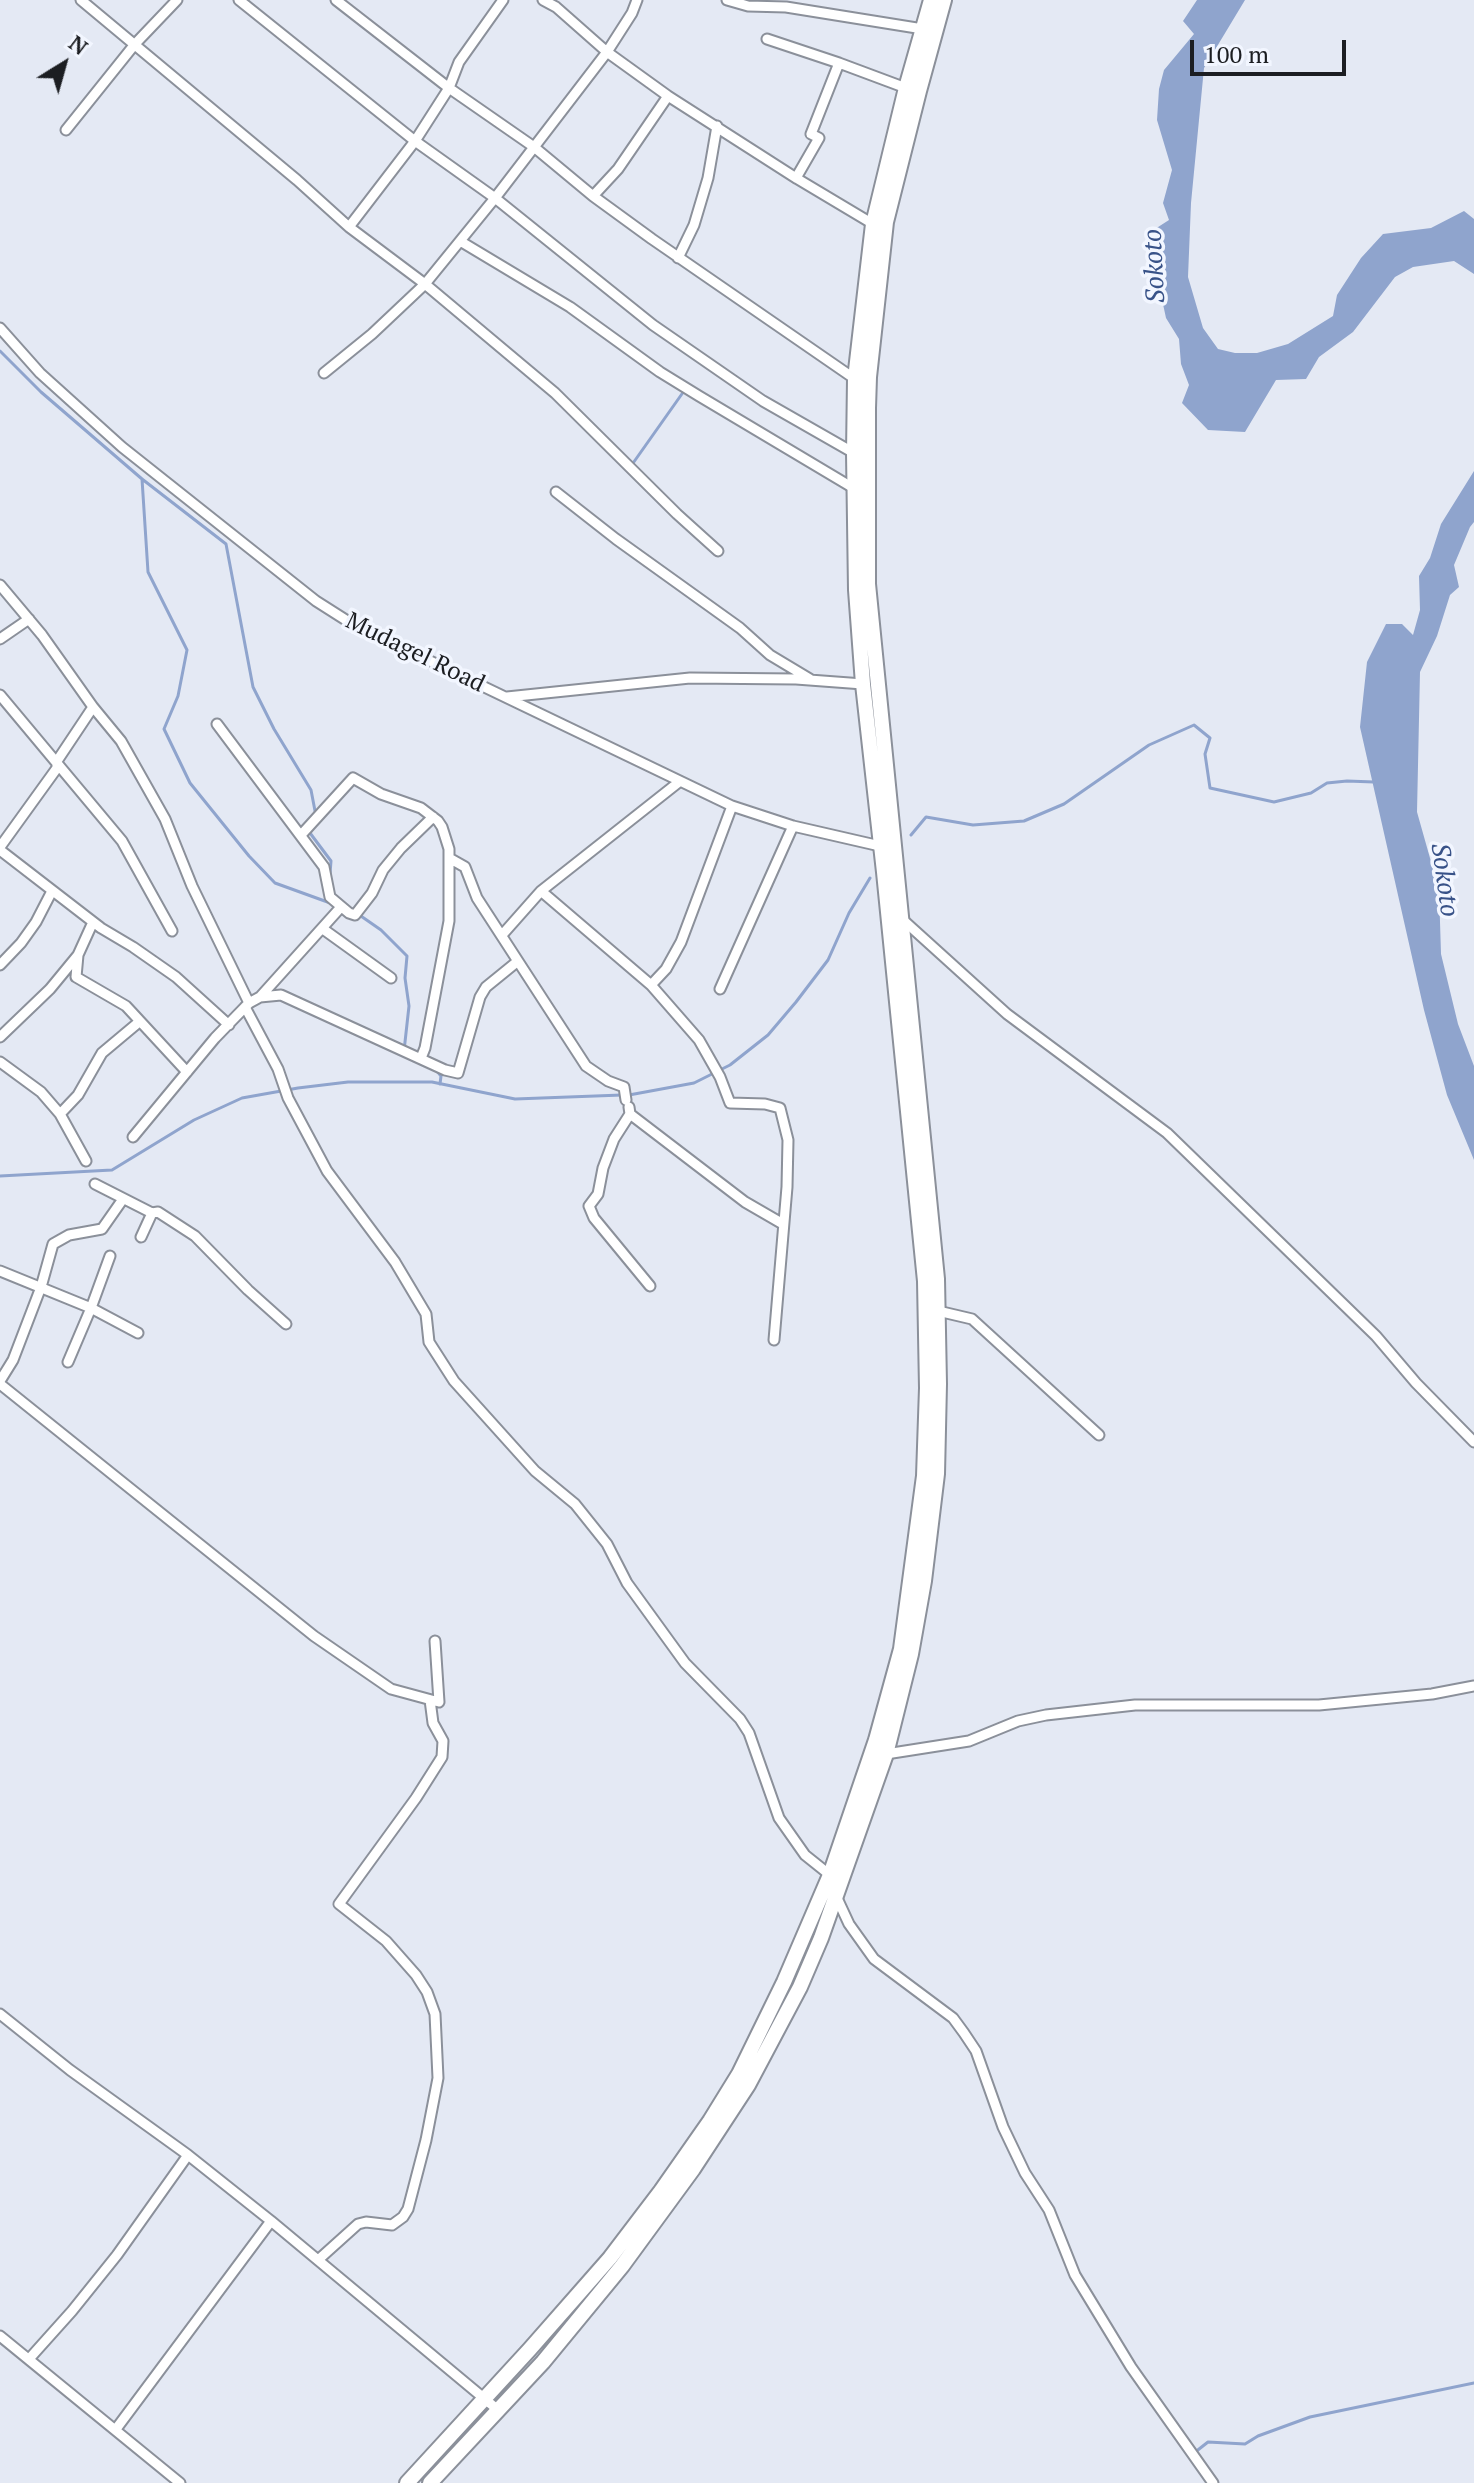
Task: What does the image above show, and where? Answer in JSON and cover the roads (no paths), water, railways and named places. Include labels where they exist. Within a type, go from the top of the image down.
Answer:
[{"type":"main road","points":[[407,2483],[610,2258],[661,2191],[739,2074],[784,1982],[830,1875],[876,1740],[901,1649],[924,1476],[927,1388],[925,1281],[863,684],[856,590],[855,379],[873,224],[931,0]]},
{"type":"main road","points":[[430,2483],[543,2362],[622,2266],[693,2169],[748,2085],[800,1987],[837,1897],[886,1754],[911,1654],[924,1581],[937,1474],[938,1311],[932,1208],[868,584],[869,377],[886,222],[944,0]]},
{"type":"street","points":[[81,0],[349,227],[425,284],[555,393],[718,551]]},
{"type":"street","points":[[66,130],[135,44],[177,0]]},
{"type":"street","points":[[239,0],[653,325],[763,401],[854,453]]},
{"type":"street","points":[[336,0],[449,88],[534,147],[593,196],[855,379]]},
{"type":"street","points":[[349,227],[415,141],[449,88],[459,62],[503,0]]},
{"type":"street","points":[[543,0],[668,96],[873,224]]},
{"type":"street","points":[[324,373],[372,334],[425,284],[607,52],[637,0]]},
{"type":"street","points":[[727,0],[748,6],[786,7],[923,29]]},
{"type":"street","points":[[767,39],[906,88]]},
{"type":"street","points":[[796,178],[819,138],[811,134],[839,63]]},
{"type":"street","points":[[593,196],[618,169],[668,96]]},
{"type":"street","points":[[678,258],[694,225],[708,178],[717,126]]},
{"type":"street","points":[[460,241],[570,307],[660,372],[855,489]]},
{"type":"street","name":"Mudagel Road","points":[[0,328],[40,373],[122,447],[316,601],[349,622],[732,806],[793,826],[880,846]]},
{"type":"street","points":[[556,492],[740,628],[770,655],[812,679]]},
{"type":"street","points":[[0,585],[121,741],[165,819],[192,886],[284,1082],[288,1098],[327,1171],[401,1272],[426,1314],[429,1342],[454,1381],[535,1471],[575,1504],[607,1544],[627,1583],[685,1663],[740,1719],[749,1733],[779,1818],[805,1855],[830,1875],[854,1932],[874,1959],[953,2018],[964,2033],[976,2051],[1003,2127],[1025,2173],[1049,2210],[1075,2275],[1131,2367],[1213,2483]]},
{"type":"street","points":[[0,639],[29,619]]},
{"type":"street","points":[[507,697],[690,678],[812,679],[863,684]]},
{"type":"street","points":[[0,695],[122,841],[172,931]]},
{"type":"street","points":[[93,707],[57,761],[57,768],[0,848],[93,922],[176,977],[229,1025]]},
{"type":"street","points":[[217,724],[324,867],[330,897],[355,915],[372,893],[383,870],[433,817]]},
{"type":"street","points":[[301,835],[353,778],[381,794],[421,808],[442,827],[449,849],[449,921],[421,1058]]},
{"type":"street","points":[[502,935],[541,891],[679,782]]},
{"type":"street","points":[[651,985],[666,969],[681,942],[732,806]]},
{"type":"street","points":[[880,846],[893,825]]},
{"type":"street","points":[[720,989],[793,826]]},
{"type":"street","points":[[449,858],[465,867],[477,898],[586,1066],[608,1081],[624,1087],[628,1107],[603,1168],[598,1194],[589,1206],[594,1218],[650,1286]]},
{"type":"street","points":[[0,965],[36,922],[52,891]]},
{"type":"street","points":[[541,891],[651,985],[699,1040],[720,1077],[730,1103],[765,1104],[780,1108],[788,1140],[774,1340]]},
{"type":"street","points":[[133,1137],[215,1038],[247,1005],[260,997],[341,907]]},
{"type":"street","points":[[902,918],[1007,1014],[1167,1133],[1376,1336],[1416,1383],[1474,1442]]},
{"type":"street","points":[[0,1037],[50,989],[78,955],[93,922]]},
{"type":"street","points":[[323,929],[391,978]]},
{"type":"street","points":[[78,955],[76,977],[126,1006],[187,1072]]},
{"type":"street","points":[[260,997],[281,995],[445,1070],[458,1073],[480,997],[486,987],[518,961]]},
{"type":"street","points":[[60,1114],[78,1095],[102,1053],[139,1022]]},
{"type":"street","points":[[0,1062],[41,1092],[60,1114],[86,1161]]},
{"type":"street","points":[[628,1107],[745,1202],[783,1224]]},
{"type":"street","points":[[95,1184],[152,1213],[158,1212],[195,1236],[286,1324]]},
{"type":"street","points":[[123,1199],[102,1229],[69,1235],[53,1244],[41,1287],[13,1360],[0,1383],[314,1636],[391,1689],[439,1702],[435,1641]]},
{"type":"street","points":[[141,1237],[152,1213]]},
{"type":"street","points":[[68,1362],[110,1256]]},
{"type":"street","points":[[0,1271],[91,1308],[138,1333]]},
{"type":"street","points":[[938,1311],[972,1319],[1099,1435]]},
{"type":"street","points":[[886,1754],[969,1741],[1018,1721],[1046,1715],[1135,1705],[1319,1705],[1432,1694],[1474,1686]]},
{"type":"street","points":[[318,2260],[358,2224],[392,2225],[403,2217],[408,2209],[426,2140],[438,2078],[435,2014],[427,1992],[386,1941],[339,1904],[442,1757],[443,1741],[433,1723],[430,1700]]},
{"type":"street","points":[[0,2014],[271,2221],[498,2410]]},
{"type":"street","points":[[29,2359],[117,2255],[188,2155]]},
{"type":"street","points":[[116,2429],[271,2221]]},
{"type":"street","points":[[0,2336],[180,2483]]},
{"type":"water","points":[[1197,0],[1245,0],[1204,68],[1191,203],[1188,277],[1203,328],[1218,349],[1257,353],[1288,344],[1333,316],[1337,295],[1361,258],[1383,234],[1431,228],[1464,211],[1474,219],[1474,274],[1454,261],[1413,267],[1395,277],[1353,332],[1319,357],[1306,379],[1276,380],[1245,432],[1208,430],[1182,403],[1189,385],[1181,364],[1179,339],[1166,318],[1158,281],[1155,229],[1169,220],[1163,203],[1172,170],[1157,120],[1159,89],[1164,70],[1194,34],[1183,21]]},
{"type":"water","points":[[1474,471],[1474,522],[1454,565],[1459,587],[1450,595],[1437,636],[1420,672],[1417,812],[1439,890],[1441,954],[1458,1024],[1474,1066],[1474,1160],[1447,1095],[1424,1010],[1360,727],[1367,662],[1386,624],[1402,624],[1413,635],[1420,610],[1419,576],[1430,558],[1441,524]]},
{"type":"waterway","points":[[0,351],[41,392],[142,479],[226,544],[253,687],[311,790],[316,816]]},
{"type":"waterway","points":[[631,466],[684,391]]},
{"type":"waterway","points":[[142,479],[148,572],[187,650],[178,696],[164,729],[190,783],[275,883],[333,904]]},
{"type":"waterway","points":[[911,835],[926,817],[973,825],[1024,821],[1064,804],[1149,745],[1194,725],[1210,738],[1205,754],[1210,788],[1274,802],[1311,793],[1327,783],[1374,782]]},
{"type":"waterway","points":[[314,827],[310,833],[331,861],[330,874]]},
{"type":"waterway","points":[[629,1095],[694,1083],[730,1065],[768,1035],[828,960],[849,913],[870,878]]},
{"type":"waterway","points":[[358,914],[381,930],[407,956],[405,978],[409,1006],[404,1051]]},
{"type":"waterway","points":[[436,1070],[441,1076],[440,1084]]},
{"type":"waterway","points":[[0,1176],[112,1170],[194,1120],[242,1098],[298,1088],[348,1082],[432,1082],[515,1099],[622,1095]]},
{"type":"waterway","points":[[1194,2453],[1208,2442],[1245,2444],[1258,2436],[1310,2417],[1474,2383]]},
{"type":"water label","name":"Sokoto","points":[[1155,266]]},
{"type":"water label","name":"Sokoto","points":[[1444,880]]}]
